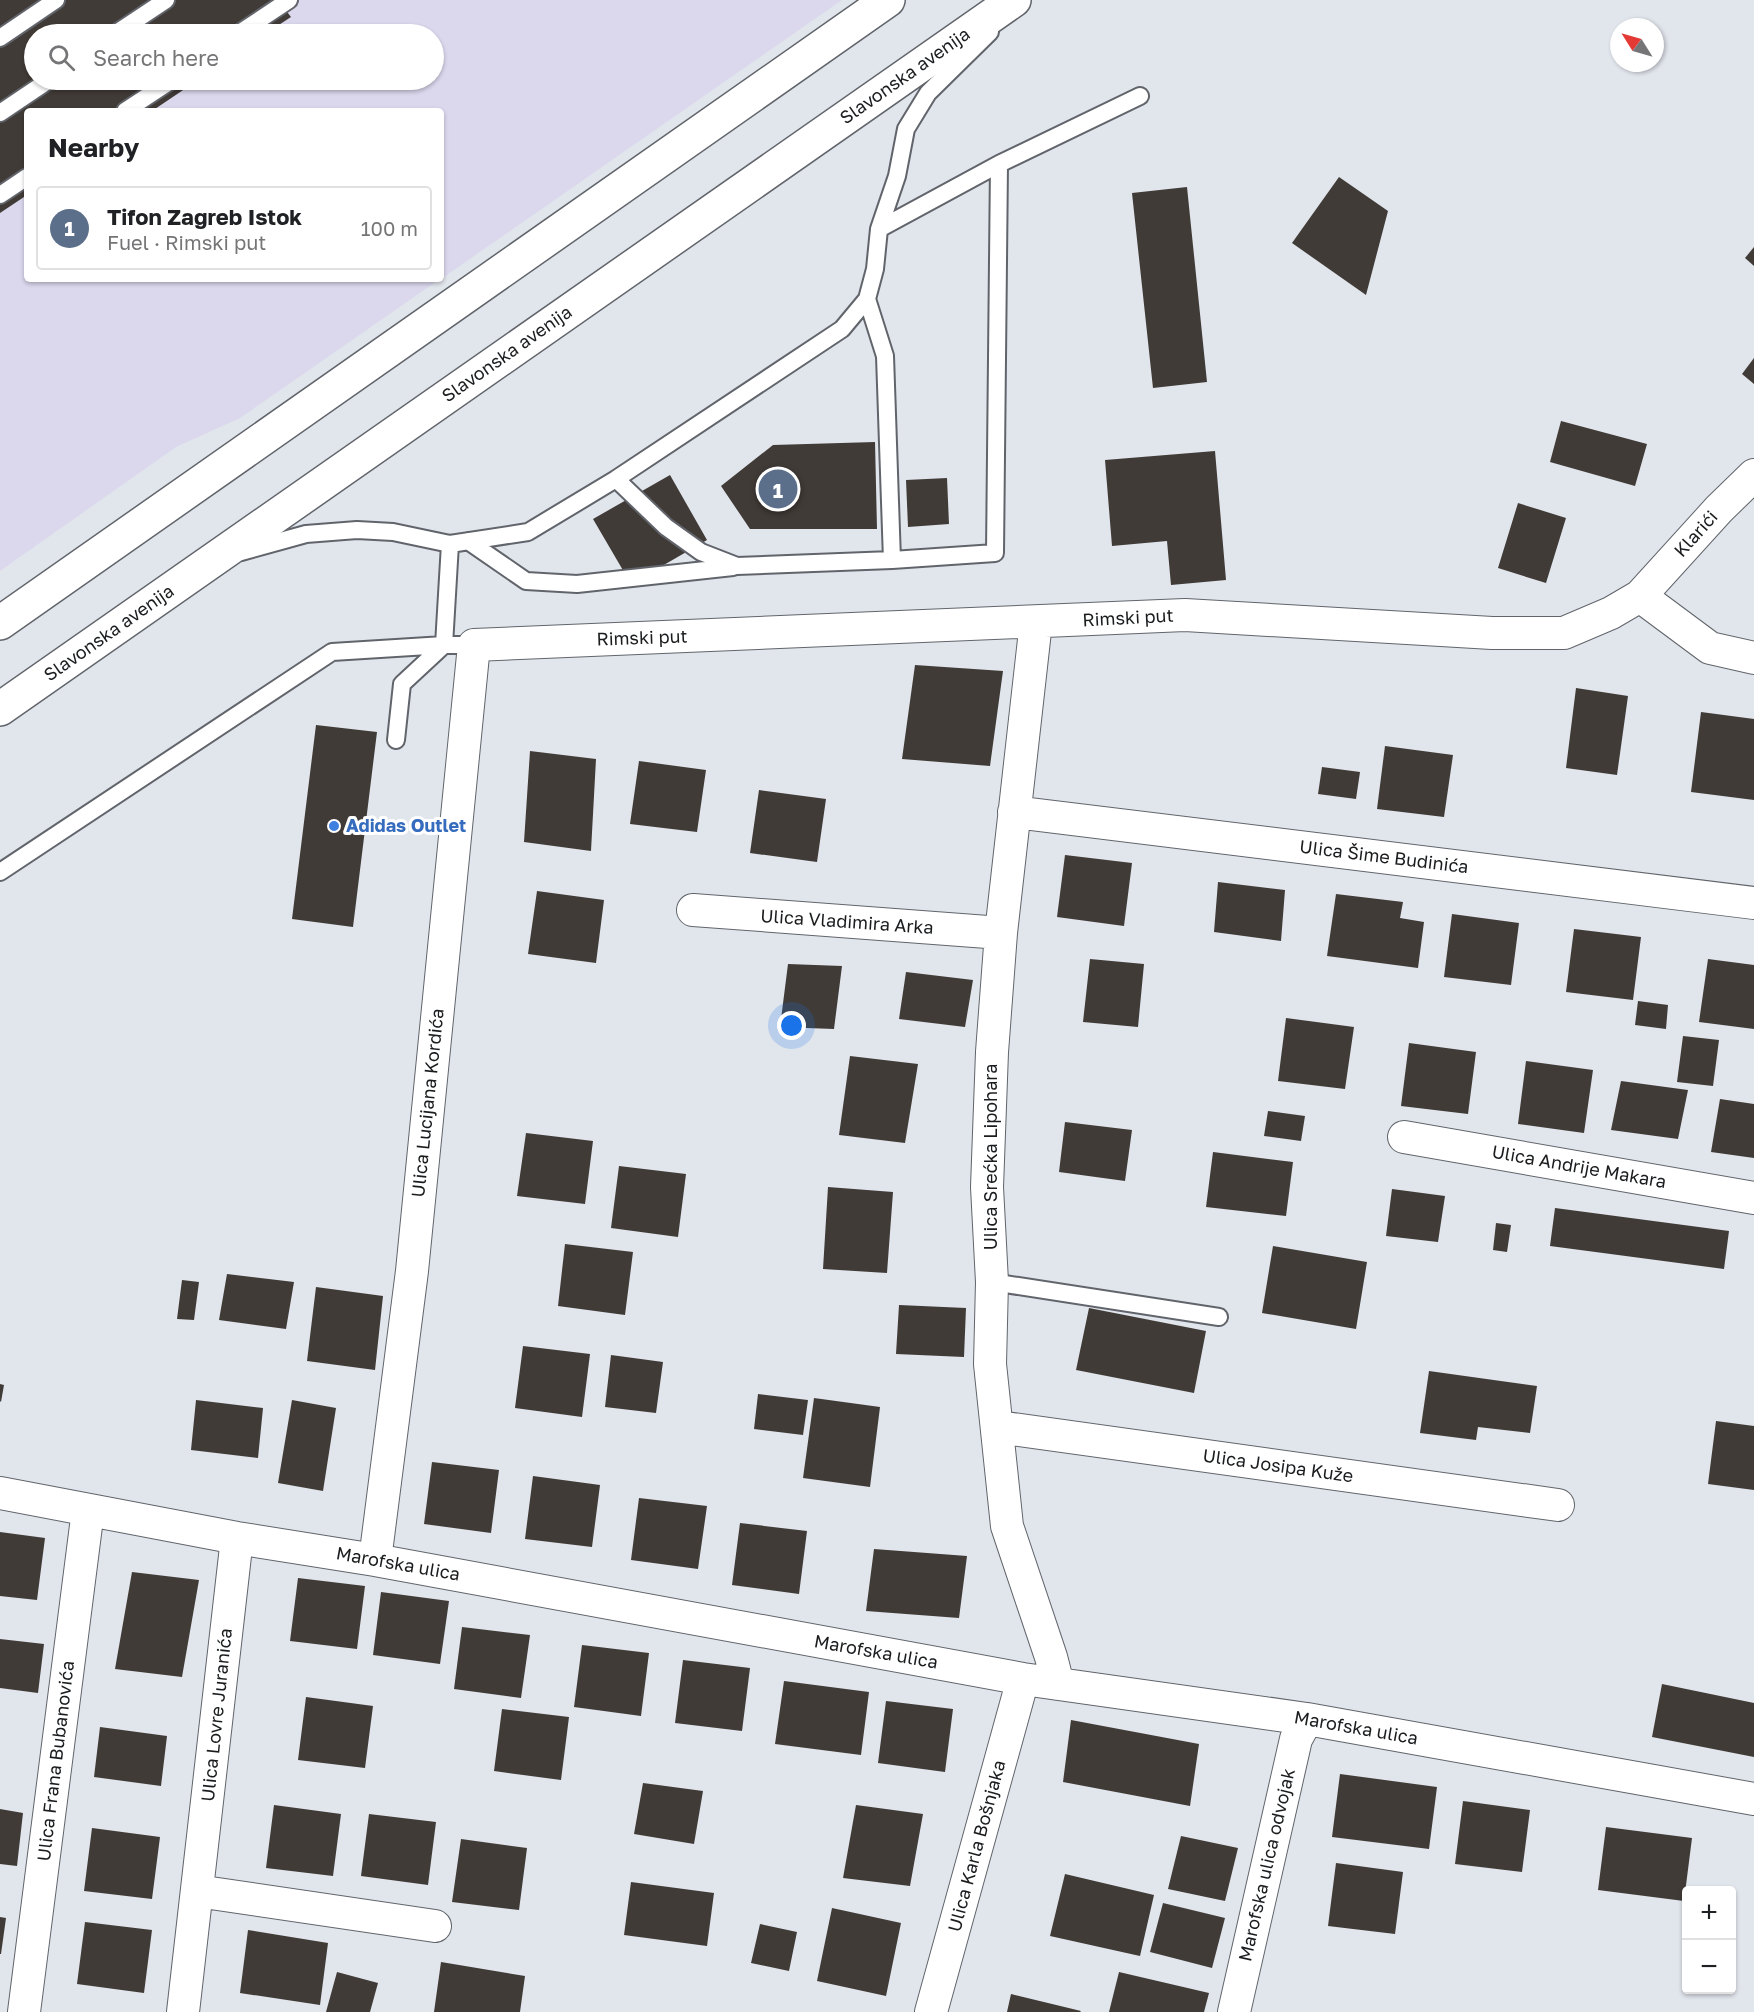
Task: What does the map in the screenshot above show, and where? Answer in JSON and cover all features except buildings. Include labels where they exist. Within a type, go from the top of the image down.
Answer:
[{"type":"main road","points":[[0,623],[888,0]]},
{"type":"main road","name":"Slavonska avenija","points":[[0,709],[1014,0]]},
{"type":"street","name":"Klarići","points":[[1640,596],[1719,509],[1754,475]]},
{"type":"street","name":"Rimski put","points":[[459,645],[1185,615],[1492,633],[1564,633],[1611,613],[1640,596]]},
{"type":"street","points":[[1640,596],[1710,648],[1754,658]]},
{"type":"street","name":"Ulica Srećka Lipohara","points":[[1036,622],[1001,933],[992,1052],[987,1187],[992,1282],[990,1364],[1008,1526],[1058,1684]]},
{"type":"street","name":"Ulica Lucijana Kordića","points":[[375,1560],[412,1271],[459,645]]},
{"type":"street","name":"Ulica Šime Budinića","points":[[1014,812],[1754,903]]},
{"type":"street","name":"Ulica Vladimira Arka","points":[[693,910],[1001,933]]},
{"type":"street","name":"Ulica Andrije Makara","points":[[1404,1137],[1754,1198]]},
{"type":"street","name":"Ulica Josipa Kuže","points":[[998,1427],[1558,1505]]},
{"type":"street","name":"Marofska ulica","points":[[0,1493],[237,1538],[375,1560],[1023,1679],[1306,1719],[1754,1798]]},
{"type":"street","name":"Ulica Frana Bubanovića","points":[[24,2012],[88,1510]]},
{"type":"street","name":"Ulica Lovre Juranića","points":[[183,2012],[237,1538]]},
{"type":"street","name":"Ulica Karla Bošnjaka","points":[[931,2012],[1023,1679]]},
{"type":"street","name":"Marofska ulica odvojak","points":[[1234,2012],[1296,1739],[1306,1719]]},
{"type":"street","points":[[196,1891],[435,1926]]},
{"type":"lane","points":[[0,38],[56,0]]},
{"type":"lane","points":[[130,24],[165,0]]},
{"type":"lane","points":[[253,24],[289,0]]},
{"type":"lane","points":[[214,559],[306,534],[357,530],[393,532],[450,544],[528,532],[616,479],[842,328],[867,299],[875,269],[879,229],[897,177],[906,129],[928,93],[1023,0]]},
{"type":"lane","points":[[0,113],[34,90]]},
{"type":"lane","points":[[130,108],[157,90]]},
{"type":"lane","points":[[879,229],[999,164],[1140,96]]},
{"type":"lane","points":[[468,541],[526,580],[576,584],[737,566],[892,560],[995,553],[999,164]]},
{"type":"lane","points":[[0,195],[24,179]]},
{"type":"lane","points":[[867,299],[885,356],[892,560]]},
{"type":"lane","points":[[616,479],[666,527],[702,552],[737,566]]},
{"type":"lane","points":[[450,544],[459,645]]},
{"type":"lane","points":[[396,740],[402,684],[459,645]]},
{"type":"lane","points":[[0,872],[332,652],[459,645]]},
{"type":"lane","points":[[992,1282],[1219,1317]]},
{"type":"shaded area","points":[[0,0],[842,0],[444,277],[444,108],[24,108],[24,282],[436,282],[240,418],[176,447],[0,571]]},
{"type":"place","name":"Tifon Zagreb Istok","points":[[778,489]]},
{"type":"place","name":"Adidas Outlet","points":[[334,826]]}]
